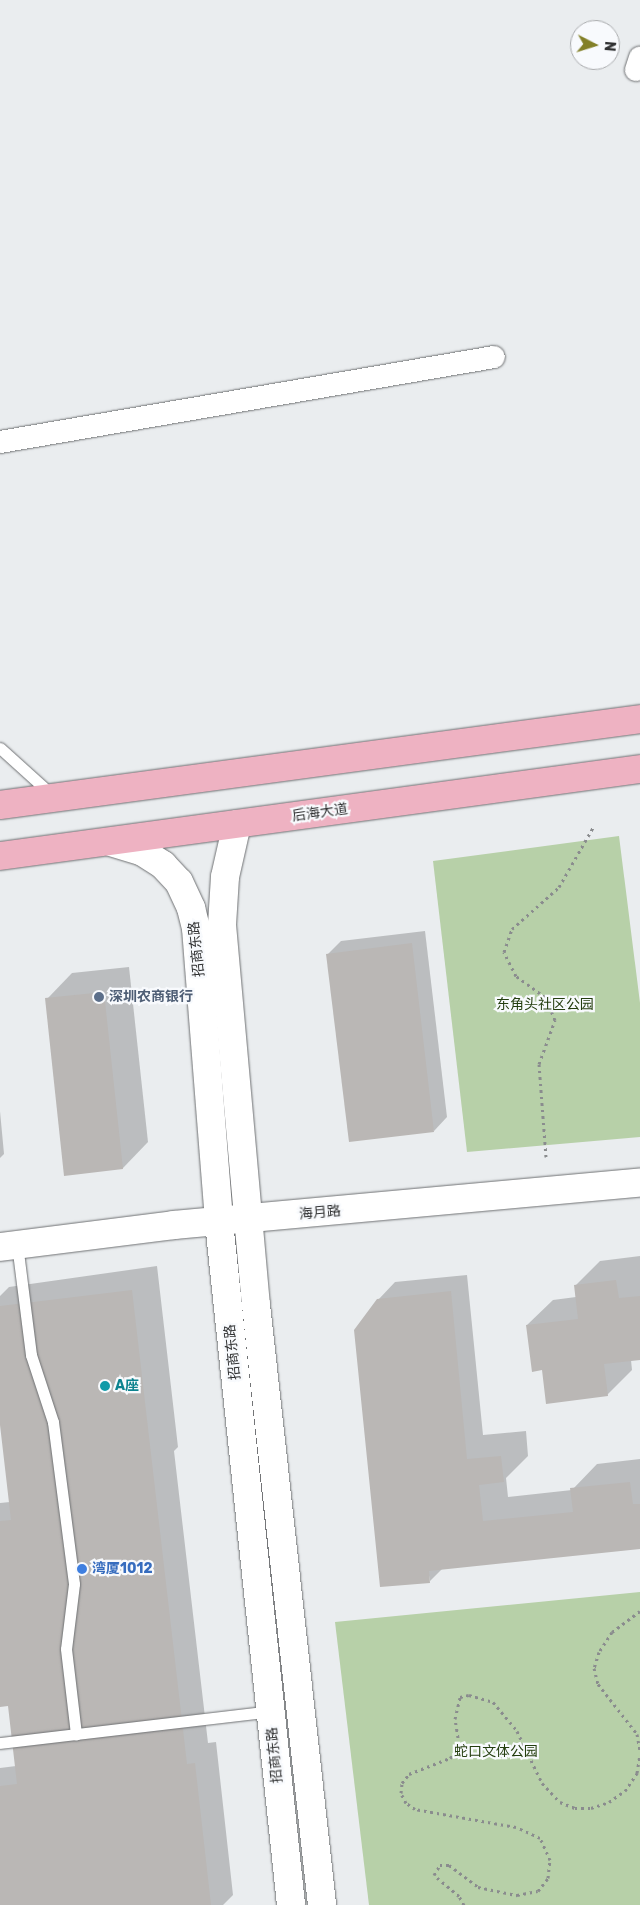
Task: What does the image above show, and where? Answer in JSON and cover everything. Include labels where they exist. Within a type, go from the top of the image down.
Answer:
[{"type":"main road","points":[[0,805],[640,719]]},
{"type":"main road","name":"后海大道","points":[[0,856],[640,769]]},
{"type":"street","points":[[0,442],[494,357]]},
{"type":"street","name":"招商东路","points":[[238,824],[225,877],[222,925],[248,1219],[322,1905]]},
{"type":"street","name":"招商东路","points":[[111,842],[141,852],[163,865],[179,882],[191,908],[196,928],[219,1222],[291,1905]]},
{"type":"street","name":"海月路","points":[[9,1245],[248,1219],[640,1183]]},
{"type":"lane","points":[[0,748],[55,798]]},
{"type":"lane","points":[[9,1245],[30,1355],[54,1422],[74,1584],[66,1649],[76,1734]]},
{"type":"lane","points":[[0,1743],[271,1711]]},
{"type":"path","points":[[546,1157],[539,1064],[555,1020],[545,997],[516,976],[504,952],[512,929],[559,887],[594,826]]},
{"type":"path","points":[[640,1611],[612,1632],[599,1652],[594,1668],[598,1684],[636,1734],[640,1750]]},
{"type":"path","points":[[464,1905],[459,1896],[434,1875],[440,1865],[449,1865],[478,1887],[517,1895],[538,1891],[548,1878],[550,1860],[540,1838],[516,1827],[415,1809],[406,1803],[401,1794],[402,1783],[409,1774],[450,1758],[457,1752],[459,1744],[455,1718],[460,1697],[474,1696],[493,1702],[517,1731],[542,1782],[560,1802],[575,1808],[591,1808],[609,1802],[625,1791],[637,1773],[640,1755]]},
{"type":"green space","name":"东角头社区公园","points":[[619,836],[640,1003],[640,1137],[467,1152],[433,861]]},
{"type":"green space","name":"蛇口文体公园","points":[[640,1592],[640,1905],[369,1905],[335,1622]]},
{"type":"building","points":[[412,943],[434,1132],[349,1142],[326,954]]},
{"type":"building","points":[[104,992],[123,1169],[64,1176],[45,998]]},
{"type":"building","points":[[616,1280],[619,1298],[640,1296],[640,1360],[604,1364],[608,1396],[546,1404],[542,1370],[532,1372],[526,1325],[578,1319],[574,1285]]},
{"type":"building","name":"湾厦1012","points":[[132,1290],[187,1764],[195,1763],[211,1905],[0,1905],[0,1786],[17,1784],[8,1706],[0,1707],[0,1521],[11,1520],[0,1425],[0,1306]]},
{"type":"building","points":[[451,1291],[467,1459],[501,1456],[504,1482],[479,1485],[483,1521],[573,1512],[570,1488],[630,1482],[633,1504],[640,1504],[640,1549],[429,1571],[430,1583],[380,1587],[354,1330],[377,1299]]},
{"type":"place","name":"深圳农商银行","points":[[99,997]]},
{"type":"place","name":"A座","points":[[105,1386]]},
{"type":"place","name":"湾厦1012","points":[[82,1569]]}]
